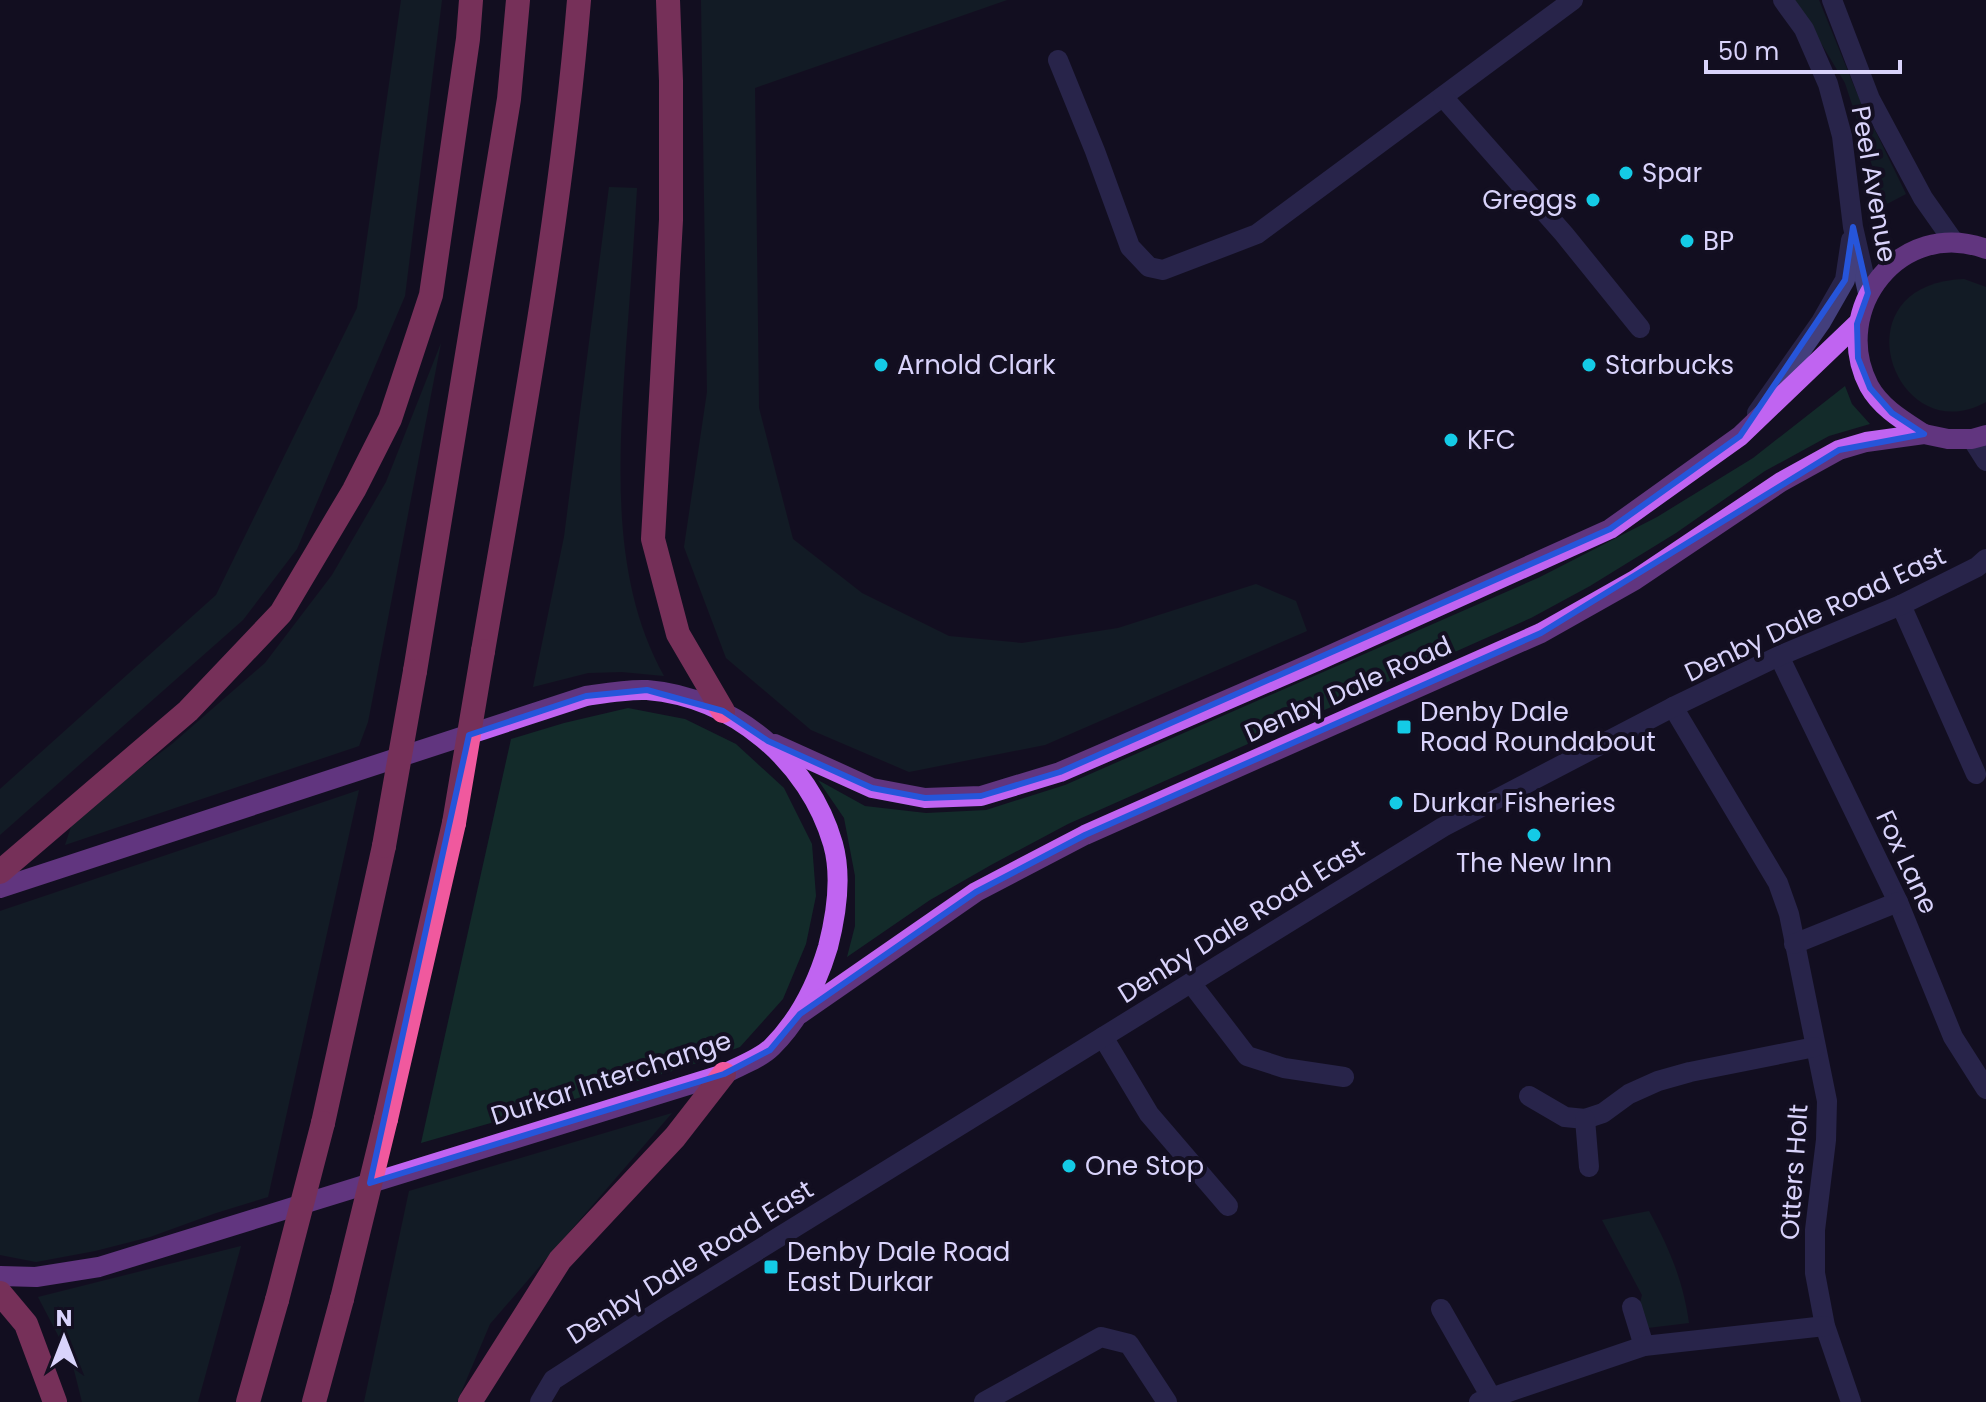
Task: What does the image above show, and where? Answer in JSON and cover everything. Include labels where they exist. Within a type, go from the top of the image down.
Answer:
[{"type":"highway","points":[[0,872],[188,711],[281,613],[354,490],[390,419],[431,295],[471,0]]},
{"type":"highway","points":[[248,1402],[323,1123],[384,846],[509,99],[518,0]]},
{"type":"highway","points":[[314,1402],[386,1119],[454,823],[514,471],[570,111],[579,0]]},
{"type":"highway","points":[[668,0],[671,220],[653,539],[678,634],[723,711]]},
{"type":"highway","points":[[470,1402],[560,1260],[675,1137],[724,1074]]},
{"type":"highway","points":[[0,1293],[26,1324],[55,1402]]},
{"type":"main road","name":"Denby Dale Road","points":[[1924,434],[1892,413],[1870,388],[1858,358],[1857,324],[1868,293],[1883,272],[1904,255],[1928,245],[1954,242],[1986,249]]},
{"type":"main road","name":"Denby Dale Road","points":[[768,741],[872,788],[925,798],[981,796],[1047,776],[1317,661],[1610,529],[1740,436],[1857,324]]},
{"type":"main road","name":"Denby Dale Road","points":[[800,1014],[976,892],[1085,835],[1541,633],[1635,580],[1781,482],[1839,450],[1866,442],[1924,434],[1948,439],[1979,437]]},
{"type":"main road","name":"Durkar Interchange","points":[[0,888],[586,696],[647,690],[678,696],[723,711],[768,741],[794,770],[815,801],[834,846],[837,887],[833,929],[822,966],[800,1014],[770,1050],[724,1074],[99,1267],[36,1277],[0,1276]]},
{"type":"street","points":[[1058,60],[1130,247],[1149,267],[1163,270],[1257,234],[1573,0]]},
{"type":"street","name":"Peel Avenue","points":[[1783,0],[1804,29],[1828,84],[1842,136],[1853,227],[1868,293]]},
{"type":"street","name":"Peel Avenue","points":[[1832,0],[1870,99],[1923,198],[1954,242]]},
{"type":"street","points":[[1443,97],[1564,234],[1640,328]]},
{"type":"street","points":[[1740,436],[1821,322],[1845,280],[1853,227]]},
{"type":"street","points":[[1979,437],[1986,461]]},
{"type":"street","name":"Denby Dale Road East","points":[[540,1402],[553,1380],[823,1209],[1443,827],[1673,707],[1779,656],[1901,605],[1977,567],[1986,559]]},
{"type":"street","points":[[1901,605],[1976,774]]},
{"type":"street","name":"Fox Lane","points":[[1779,656],[1898,902],[1942,1015],[1986,1089]]},
{"type":"street","name":"Otters Holt","points":[[1673,707],[1778,883],[1789,914],[1827,1101],[1826,1140],[1815,1230],[1815,1273],[1825,1326],[1851,1402]]},
{"type":"street","points":[[1794,944],[1898,902]]},
{"type":"street","points":[[1191,983],[1247,1056],[1284,1068],[1344,1077]]},
{"type":"street","points":[[1103,1037],[1149,1114],[1228,1206]]},
{"type":"street","points":[[1529,1096],[1565,1117],[1585,1119],[1603,1113],[1629,1094],[1658,1081],[1815,1047]]},
{"type":"street","points":[[1585,1119],[1589,1167]]},
{"type":"street","points":[[1632,1307],[1644,1346]]},
{"type":"street","points":[[1441,1309],[1485,1399],[1644,1346],[1825,1326]]},
{"type":"street","points":[[984,1402],[1101,1337],[1129,1344],[1167,1402]]},
{"type":"highlighted area","points":[[1853,227],[1868,293],[1857,324],[1858,358],[1870,388],[1892,413],[1924,434],[1839,450],[1541,633],[1085,835],[976,892],[800,1014],[770,1050],[724,1074],[370,1183],[469,735],[586,696],[647,690],[723,711],[768,741],[872,788],[925,798],[981,796],[1060,772],[1610,529],[1740,436],[1845,280]]},
{"type":"green space","points":[[401,0],[442,0],[405,296],[297,549],[243,620],[0,835],[0,789],[216,595],[357,308]]},
{"type":"green space","points":[[701,0],[1007,0],[755,88],[759,408],[793,539],[862,593],[949,636],[1022,643],[1118,628],[1256,584],[1296,601],[1307,631],[1045,745],[909,772],[811,730],[726,658],[684,547],[707,392]]},
{"type":"green space","points":[[1795,0],[1819,0],[1856,91],[1906,194],[1885,205],[1845,83]]},
{"type":"green space","points":[[609,187],[637,188],[621,430],[622,515],[634,598],[646,638],[664,676],[588,673],[533,687],[564,537]]},
{"type":"green space","points":[[1964,279],[1986,287],[1986,402],[1954,412],[1926,405],[1905,387],[1892,362],[1890,334],[1900,308],[1924,288]]},
{"type":"green space","points":[[441,343],[368,722],[359,746],[65,845],[74,818],[172,744],[265,663],[332,575],[386,482]]},
{"type":"green space","points":[[1845,386],[1852,404],[1870,424],[1829,436],[1765,471],[1676,533],[1590,586],[1531,618],[1068,824],[930,900],[847,957],[855,926],[855,876],[844,818],[818,780],[865,806],[926,813],[986,810],[1065,785],[1540,577],[1657,517],[1753,458]]},
{"type":"green space","points":[[628,708],[685,719],[736,744],[784,788],[812,844],[816,896],[806,944],[783,999],[740,1047],[683,1068],[421,1143],[511,739]]},
{"type":"green space","points":[[359,790],[268,1197],[150,1237],[95,1251],[36,1262],[0,1255],[0,911]]},
{"type":"green space","points":[[672,1113],[490,1324],[457,1402],[364,1402],[409,1191]]},
{"type":"green space","points":[[1649,1211],[1674,1265],[1689,1323],[1639,1329],[1636,1320],[1642,1295],[1602,1220]]},
{"type":"green space","points":[[241,1246],[198,1402],[82,1402],[72,1362],[38,1297]]},
{"type":"place","name":"Spar","points":[[1626,173]]},
{"type":"place","name":"Greggs","points":[[1593,200]]},
{"type":"place","name":"BP","points":[[1687,241]]},
{"type":"place","name":"Arnold Clark","points":[[881,365]]},
{"type":"place","name":"Starbucks","points":[[1589,365]]},
{"type":"place","name":"KFC","points":[[1451,440]]},
{"type":"place","name":"Denby Dale Road Roundabout","points":[[1404,727]]},
{"type":"place","name":"Durkar Fisheries","points":[[1396,803]]},
{"type":"place","name":"The New Inn","points":[[1534,835]]},
{"type":"place","name":"One Stop","points":[[1069,1166]]},
{"type":"place","name":"Denby Dale Road East Durkar","points":[[771,1267]]}]
